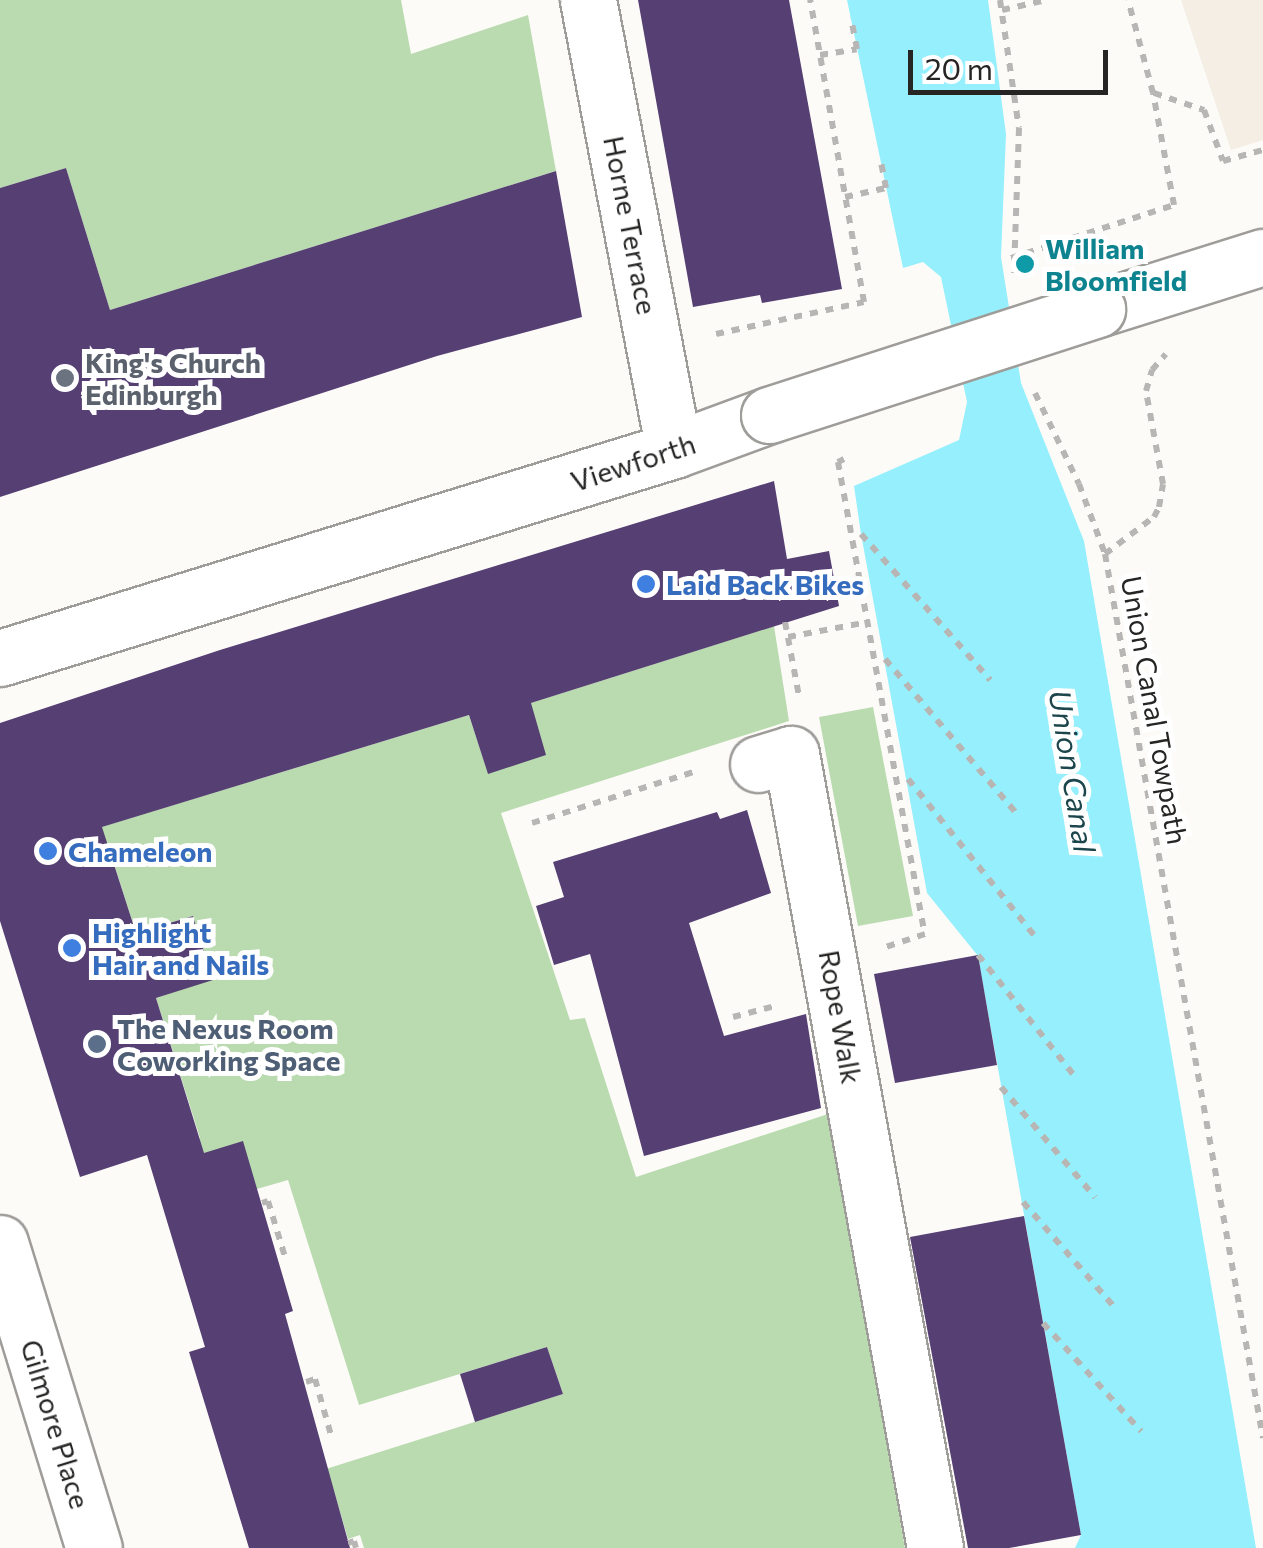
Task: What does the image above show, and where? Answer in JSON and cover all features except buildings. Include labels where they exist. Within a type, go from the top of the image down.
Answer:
[{"type":"street","name":"Horne Terrace","points":[[588,0],[674,450]]},
{"type":"street","name":"Viewforth","points":[[0,658],[674,450],[770,415],[1263,257]]},
{"type":"street","name":"Rope Walk","points":[[758,764],[792,754],[935,1548]]},
{"type":"street","name":"Gilmore Place","points":[[0,1243],[94,1548]]},
{"type":"path","points":[[655,348],[864,302],[810,0]]},
{"type":"path","points":[[1000,0],[1020,128],[1011,258],[1014,276]]},
{"type":"path","points":[[1002,10],[1046,0]]},
{"type":"path","points":[[1011,258],[1174,204],[1153,93],[1128,0]]},
{"type":"path","points":[[820,55],[858,49],[851,18]]},
{"type":"path","points":[[1153,93],[1204,110],[1222,161],[1263,150]]},
{"type":"path","points":[[846,198],[886,188],[880,158]]},
{"type":"path","points":[[1104,554],[1154,518],[1160,507],[1163,484],[1146,392],[1152,370],[1175,346]]},
{"type":"path","name":"Union Canal Towpath","points":[[1033,380],[1104,554],[1263,1438]]},
{"type":"path","points":[[832,965],[924,934],[838,462],[856,455]]},
{"type":"path","points":[[861,534],[990,680]]},
{"type":"path","points":[[788,637],[868,622]]},
{"type":"path","points":[[885,659],[1015,812]]},
{"type":"path","points":[[532,823],[738,758],[758,764]]},
{"type":"path","points":[[908,779],[1038,940]]},
{"type":"path","points":[[978,955],[1076,1079]]},
{"type":"path","points":[[1000,1086],[1095,1196]]},
{"type":"path","points":[[262,1203],[268,1201],[285,1256]]},
{"type":"path","points":[[1023,1202],[1118,1310]]},
{"type":"path","points":[[1043,1322],[1141,1432]]},
{"type":"path","points":[[306,1382],[315,1379],[331,1434]]},
{"type":"shaded area","points":[[1181,0],[1263,0],[1263,140],[1231,150]]},
{"type":"green space","points":[[0,0],[401,0],[411,54],[528,15],[556,171],[110,310],[66,168],[0,188]]},
{"type":"green space","points":[[774,626],[789,721],[501,813],[570,1020],[585,1018],[636,1177],[828,1114],[905,1548],[364,1548],[360,1535],[348,1539],[333,1488],[234,1498],[563,1394],[547,1347],[359,1405],[288,1180],[257,1189],[151,1169],[200,1138],[156,998],[213,979],[193,916],[136,933],[109,848],[88,831],[469,715],[488,773],[531,703]]},
{"type":"green space","points":[[873,707],[913,916],[858,926],[819,717]]},
{"type":"water","name":"Union Canal","points":[[847,0],[988,0],[1006,134],[1001,257],[1021,383],[1084,541],[1256,1548],[1075,1548],[1081,1535],[978,956],[927,893],[861,534],[854,486],[959,440],[967,402],[941,277],[923,262],[903,268]]},
{"type":"place","name":"William Bloomfield","points":[[1025,264]]},
{"type":"place","name":"King's Church Edinburgh","points":[[65,378]]},
{"type":"place","name":"Laid Back Bikes","points":[[646,584]]},
{"type":"place","name":"Chameleon","points":[[48,851]]},
{"type":"place","name":"Highlight Hair and Nails","points":[[72,948]]},
{"type":"place","name":"The Nexus Room Coworking Space","points":[[97,1044]]}]
